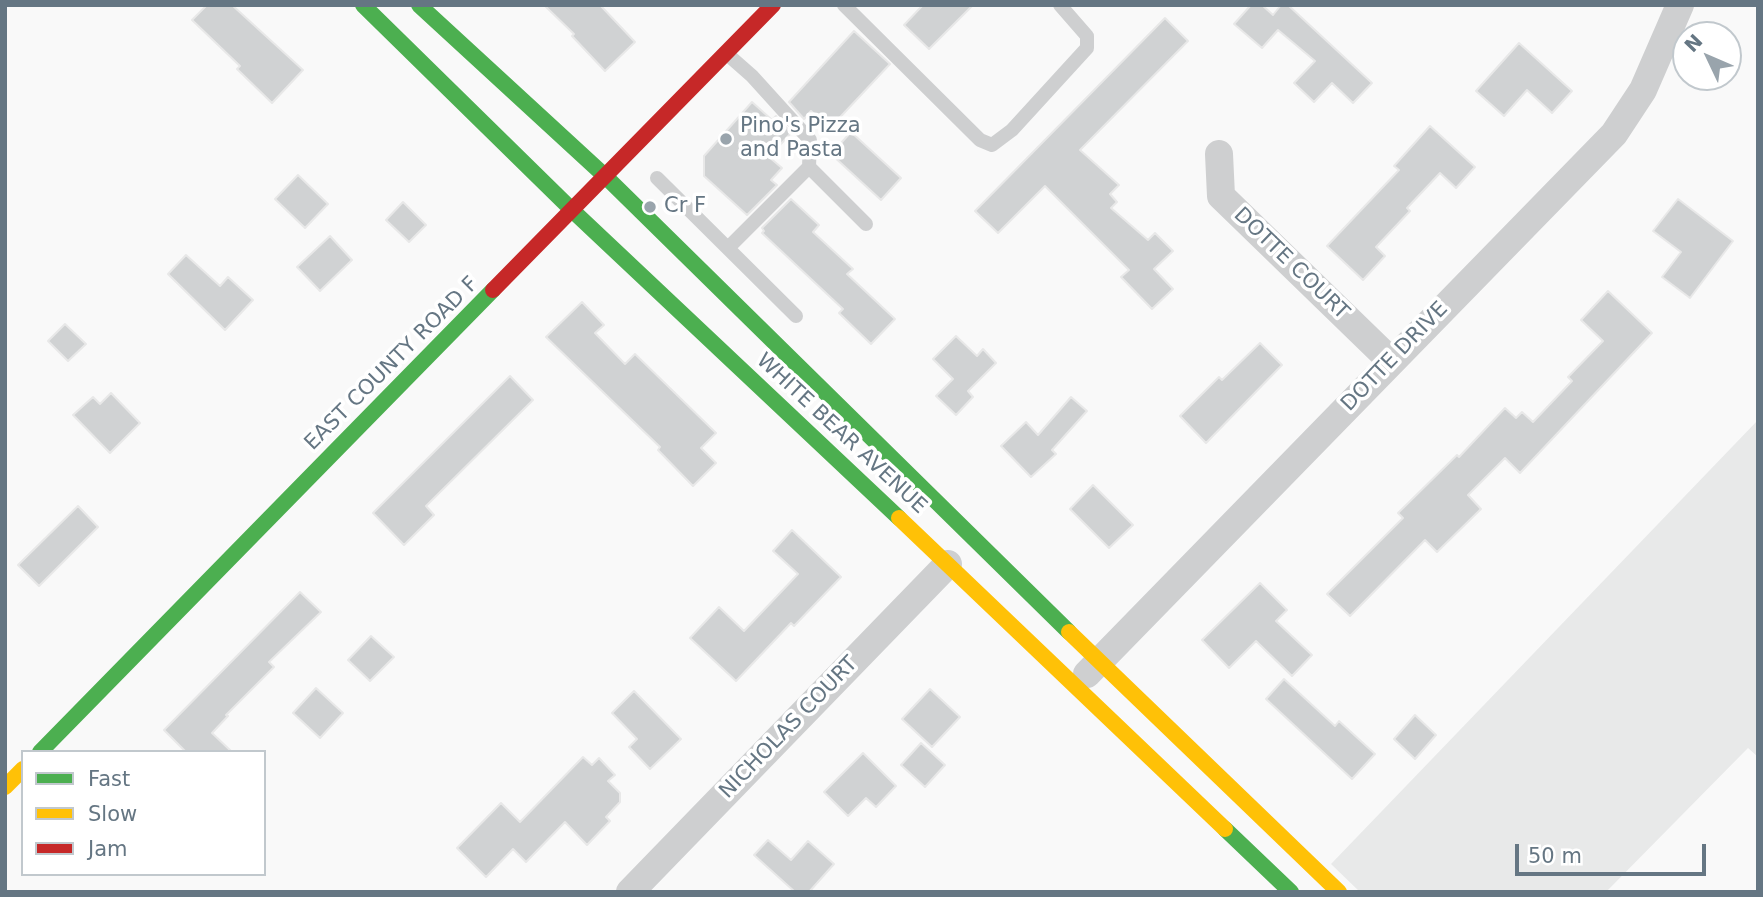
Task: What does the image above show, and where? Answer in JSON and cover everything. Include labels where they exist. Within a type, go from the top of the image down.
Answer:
[{"type":"main road","name":"WHITE BEAR AVENUE","points":[[363,5],[573,211],[1291,892]]},
{"type":"main road","name":"WHITE BEAR AVENUE","points":[[419,5],[606,177],[1099,662],[1339,892]]},
{"type":"main road","name":"EAST COUNTY ROAD F","points":[[42,750],[773,5]]},
{"type":"main road","points":[[5,787],[21,771]]},
{"type":"street","name":"DOTTE DRIVE","points":[[1075,686],[1614,134],[1643,90],[1680,5]]},
{"type":"street","name":"DOTTE COURT","points":[[1219,154],[1221,196],[1391,361]]},
{"type":"street","name":"NICHOLAS COURT","points":[[630,892],[948,564]]},
{"type":"lane","points":[[844,5],[980,139],[992,145],[1012,130],[1087,48],[1087,36],[1060,5]]},
{"type":"lane","points":[[726,53],[752,76],[810,140],[809,167],[728,248]]},
{"type":"lane","points":[[809,167],[866,224]]},
{"type":"lane","points":[[657,178],[796,316]]},
{"type":"shaded area","points":[[1758,420],[1758,757],[1748,748],[1606,892],[1360,892],[1331,864]]},
{"type":"building","points":[[207,5],[232,5],[303,70],[272,103],[237,69],[240,66],[192,20]]},
{"type":"building","points":[[544,5],[600,5],[635,42],[605,71],[572,36],[574,34]]},
{"type":"building","points":[[923,5],[973,5],[929,49],[904,25]]},
{"type":"building","points":[[1251,5],[1262,5],[1273,15],[1281,5],[1288,5],[1372,83],[1353,103],[1332,83],[1314,102],[1294,83],[1315,61],[1278,30],[1262,48],[1234,24]]},
{"type":"building","points":[[1165,18],[1188,41],[1080,150],[1119,185],[1110,194],[1117,202],[1111,208],[1148,240],[1155,233],[1173,251],[1154,269],[1173,289],[1152,309],[1121,277],[1129,270],[1045,186],[998,233],[975,211]]},
{"type":"building","points":[[854,31],[890,64],[829,129],[811,111],[804,119],[789,102]]},
{"type":"building","points":[[1519,43],[1572,91],[1552,113],[1527,90],[1504,116],[1476,91]]},
{"type":"building","points":[[752,102],[772,120],[776,116],[791,133],[769,157],[782,168],[771,180],[777,185],[747,215],[704,176],[704,156]]},
{"type":"building","points":[[1430,126],[1475,167],[1456,188],[1440,173],[1407,208],[1410,211],[1376,247],[1385,256],[1363,280],[1327,246],[1399,170],[1394,166]]},
{"type":"building","points":[[851,132],[901,178],[881,200],[831,154]]},
{"type":"building","points":[[298,175],[328,204],[305,228],[275,199]]},
{"type":"building","points":[[791,199],[819,225],[813,232],[853,269],[847,274],[895,319],[871,344],[839,313],[843,309],[762,233],[762,228]]},
{"type":"building","points":[[1678,199],[1733,241],[1690,298],[1662,277],[1681,252],[1653,231]]},
{"type":"building","points":[[403,202],[426,225],[409,242],[386,220]]},
{"type":"building","points":[[330,236],[352,260],[320,291],[297,267]]},
{"type":"building","points":[[186,255],[220,286],[228,277],[253,300],[225,330],[168,274]]},
{"type":"building","points":[[1608,291],[1652,333],[1520,473],[1505,458],[1468,495],[1481,509],[1437,552],[1425,540],[1350,616],[1327,594],[1403,518],[1398,513],[1457,455],[1459,457],[1505,408],[1516,418],[1522,412],[1533,422],[1572,381],[1568,377],[1603,341],[1581,320]]},
{"type":"building","points":[[582,302],[604,325],[595,333],[625,364],[635,354],[716,433],[701,448],[716,463],[693,486],[658,450],[660,447],[546,337]]},
{"type":"building","points":[[65,324],[86,344],[68,361],[48,341]]},
{"type":"building","points":[[956,336],[977,356],[983,349],[996,363],[968,391],[973,397],[956,415],[936,396],[953,379],[933,359]]},
{"type":"building","points":[[1260,343],[1282,365],[1206,443],[1180,416],[1219,377],[1222,380]]},
{"type":"building","points":[[510,376],[533,400],[426,506],[434,515],[404,545],[373,513]]},
{"type":"building","points":[[111,393],[140,423],[110,453],[73,415],[93,397],[100,404]]},
{"type":"building","points":[[1071,397],[1087,411],[1052,450],[1056,454],[1031,477],[1001,446],[1026,422],[1038,435]]},
{"type":"building","points":[[1093,485],[1133,525],[1109,548],[1070,509]]},
{"type":"building","points":[[78,506],[98,527],[39,586],[18,565]]},
{"type":"building","points":[[792,530],[841,577],[794,626],[791,623],[736,681],[690,638],[719,607],[744,631],[798,574],[773,551]]},
{"type":"building","points":[[1260,583],[1287,610],[1276,621],[1312,655],[1292,676],[1256,641],[1229,668],[1202,640]]},
{"type":"building","points":[[300,592],[321,612],[269,662],[274,667],[226,715],[228,716],[212,733],[230,750],[184,750],[164,730]]},
{"type":"building","points":[[371,636],[394,657],[370,681],[348,660]]},
{"type":"building","points":[[1284,679],[1335,726],[1339,721],[1375,754],[1352,779],[1266,699]]},
{"type":"building","points":[[316,688],[343,713],[320,738],[293,713]]},
{"type":"building","points":[[930,689],[960,717],[932,747],[902,719]]},
{"type":"building","points":[[634,691],[681,739],[650,769],[629,747],[637,739],[612,713]]},
{"type":"building","points":[[1415,715],[1436,735],[1415,759],[1394,739]]},
{"type":"building","points":[[921,743],[945,765],[925,787],[901,765]]},
{"type":"building","points":[[863,753],[896,786],[876,807],[866,798],[848,816],[824,792]]},
{"type":"building","points":[[583,757],[592,765],[599,758],[615,775],[608,781],[620,793],[620,802],[606,817],[610,821],[587,845],[565,822],[526,862],[513,849],[486,877],[457,848],[501,803],[520,822]]},
{"type":"building","points":[[768,840],[791,860],[808,841],[834,864],[809,892],[795,892],[754,855]]},
{"type":"traffic: fast","points":[[363,5],[573,211],[899,518]]},
{"type":"traffic: fast","points":[[419,5],[606,177],[1069,632]]},
{"type":"traffic: fast","points":[[42,750],[493,290]]},
{"type":"traffic: fast","points":[[1225,829],[1291,892]]},
{"type":"traffic: slow","points":[[899,518],[1225,829]]},
{"type":"traffic: slow","points":[[1069,632],[1339,892]]},
{"type":"traffic: slow","points":[[5,787],[21,771]]},
{"type":"traffic: jam","points":[[493,290],[773,5]]},
{"type":"place","name":"Pino's Pizza and Pasta","points":[[726,139]]},
{"type":"place","name":"Cr F","points":[[650,207]]}]
